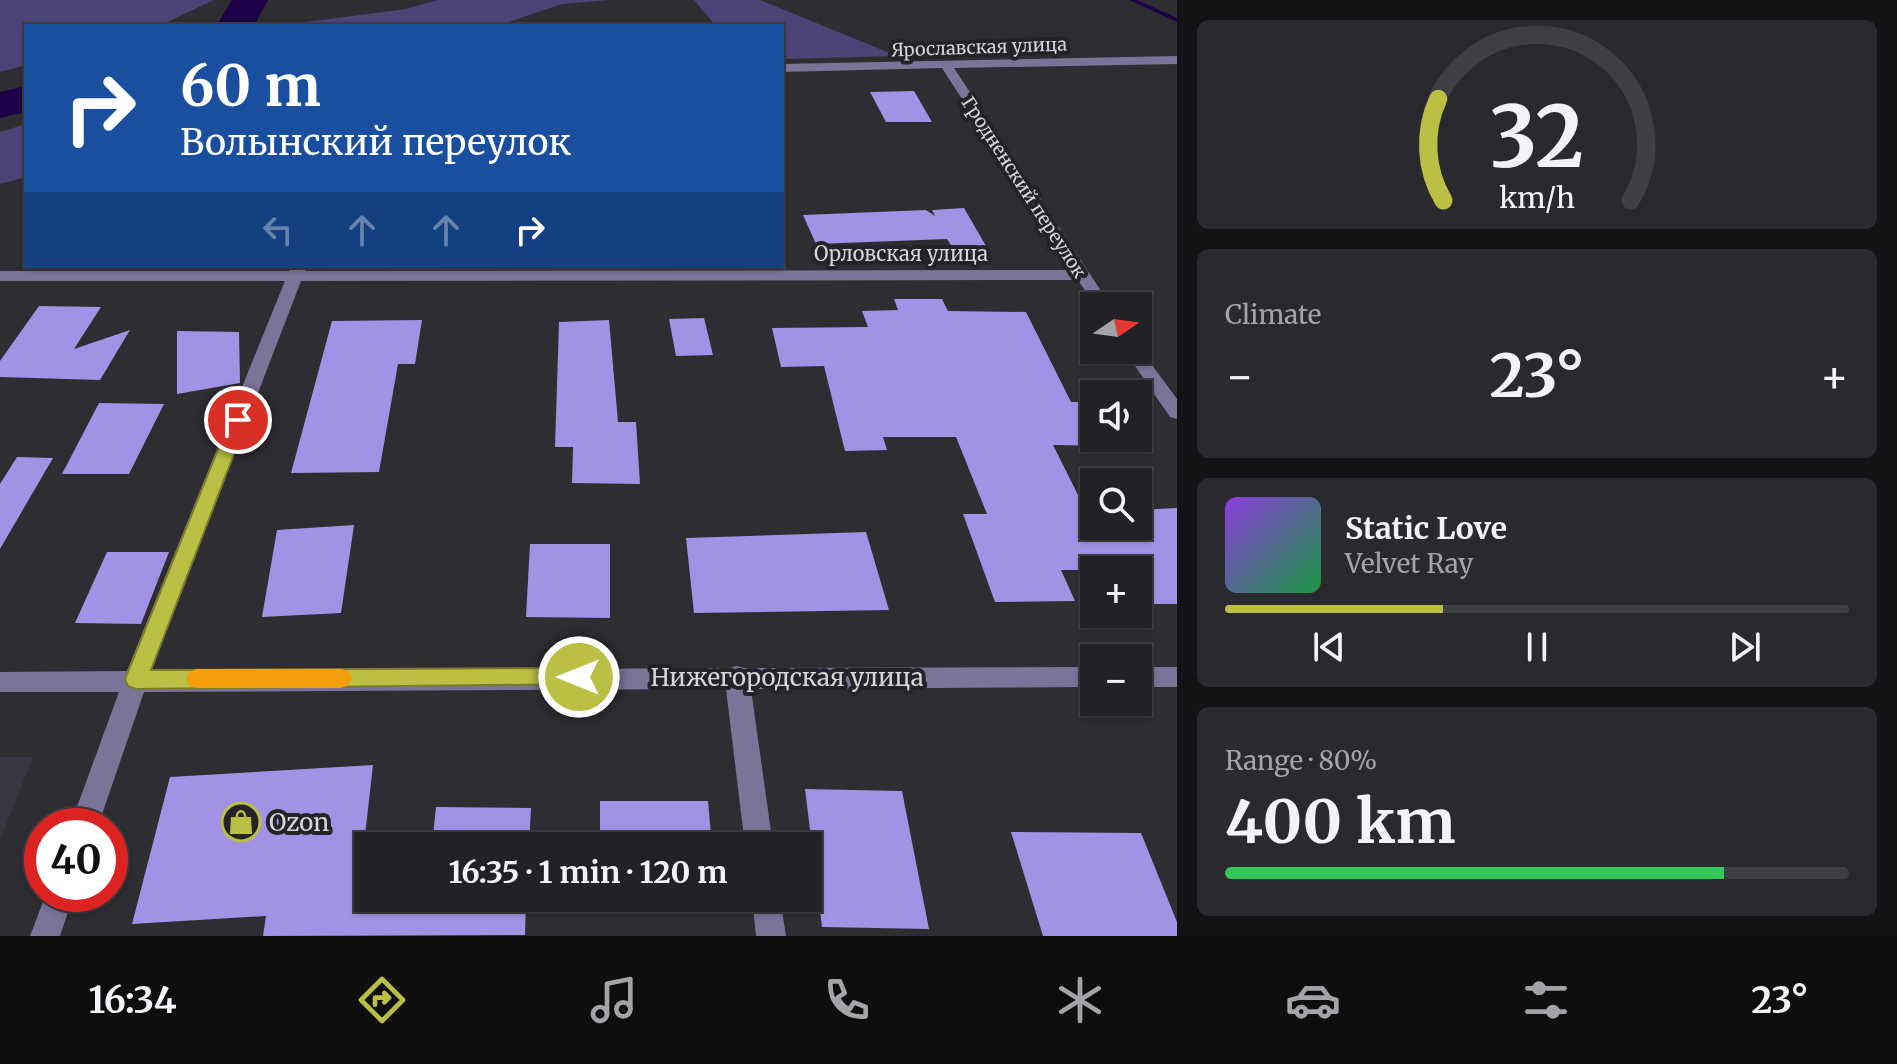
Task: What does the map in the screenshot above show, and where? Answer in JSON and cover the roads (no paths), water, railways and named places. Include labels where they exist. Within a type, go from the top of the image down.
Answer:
[{"type":"street","name":"Ярославская улица","points":[[784,68],[1177,60]]},
{"type":"street","name":"Гродненский переулок","points":[[947,67],[1093,292]]},
{"type":"street","name":"Орловская улица","points":[[0,276],[297,271],[1081,275]]},
{"type":"street","points":[[90,808],[136,679],[297,271]]},
{"type":"street","points":[[1143,364],[1177,413]]},
{"type":"street","points":[[737,676],[757,832]]},
{"type":"street","name":"Нижегородская улица","points":[[0,682],[737,676],[1080,677]]},
{"type":"street","points":[[1152,677],[1177,677]]},
{"type":"street","points":[[45,936],[54,912]]},
{"type":"street","points":[[768,912],[771,936]]},
{"type":"waterway","points":[[236,24],[250,0]]},
{"type":"waterway","points":[[1132,0],[1177,20]]},
{"type":"waterway","points":[[0,105],[24,99]]},
{"type":"place","name":"Ozon","points":[[241,822]]}]
